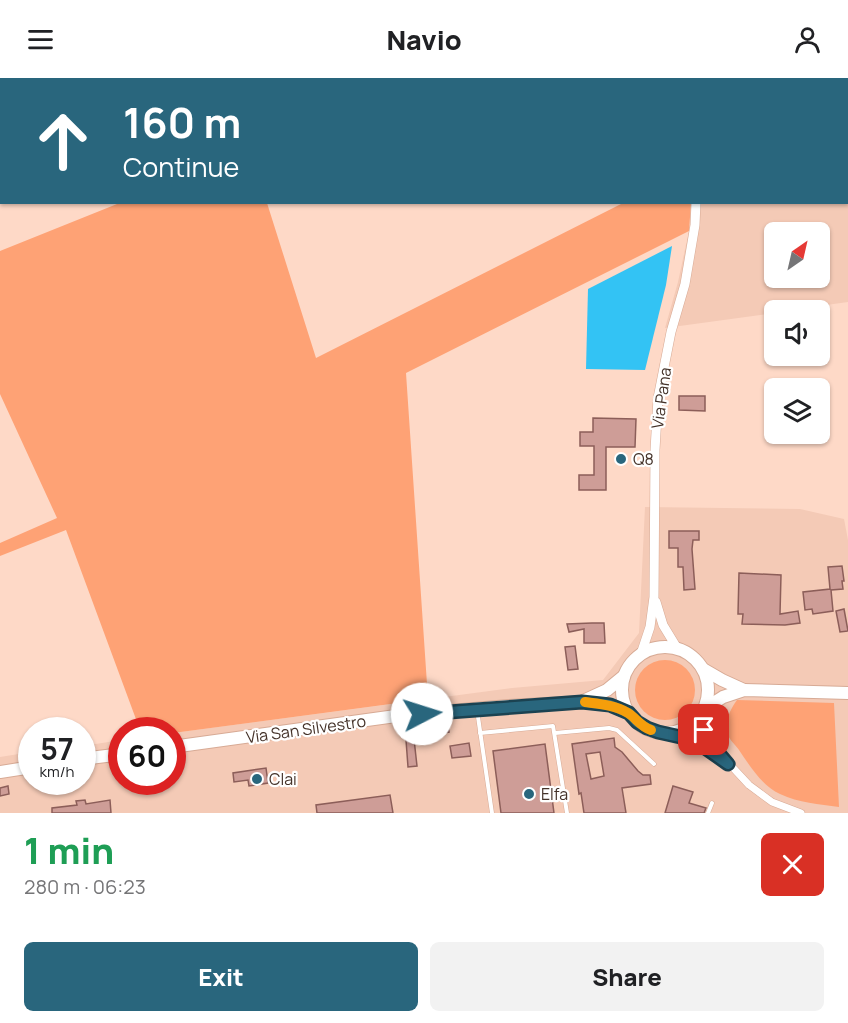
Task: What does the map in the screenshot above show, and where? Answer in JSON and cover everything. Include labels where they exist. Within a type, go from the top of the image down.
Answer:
[{"type":"main road","points":[[702,712],[708,696],[708,682],[703,669],[687,652],[664,646],[652,648],[631,663],[624,676],[622,688],[624,701],[629,713],[637,722],[658,732],[670,733],[681,730],[692,724],[702,712],[723,697],[744,690],[848,693]]},
{"type":"main road","points":[[703,669],[744,690]]},
{"type":"main road","name":"Via San Silvestro","points":[[582,702],[607,690],[624,676]]},
{"type":"main road","name":"Via San Silvestro","points":[[186,745],[403,715],[477,709],[582,702],[610,705],[629,713]]},
{"type":"main road","points":[[0,772],[18,769]]},
{"type":"street","name":"Via Pana","points":[[641,654],[650,627],[654,597],[655,450],[658,398],[671,332],[685,284],[695,225],[696,204]]},
{"type":"street","name":"Via Pana","points":[[654,597],[663,625],[677,648]]},
{"type":"street","points":[[702,712],[704,730],[711,744],[728,764],[749,785],[772,802],[801,813]]},
{"type":"street","points":[[658,732],[694,740],[728,764]]},
{"type":"lane","points":[[477,709],[492,813]]},
{"type":"lane","points":[[480,733],[554,726],[567,813]]},
{"type":"lane","points":[[555,733],[609,728],[617,730],[654,764]]},
{"type":"lane","points":[[708,813],[712,803]]},
{"type":"shaded area","points":[[117,204],[267,204],[316,358],[621,204],[691,204],[689,231],[406,373],[428,699],[186,731],[186,717],[135,717],[66,530],[0,556],[0,543],[57,518],[0,394],[0,251]]},
{"type":"shaded area","points":[[691,204],[848,204],[848,302],[830,304],[830,300],[764,300],[764,314],[665,328],[689,231]]},
{"type":"shaded area","points":[[645,507],[800,509],[844,519],[848,540],[848,813],[0,813],[0,757],[18,754],[18,795],[96,795],[96,744],[108,742],[108,795],[186,795],[186,731],[512,688],[603,680],[639,633]]},
{"type":"shaded area","points":[[665,660],[686,669],[695,690],[686,711],[665,720],[644,711],[635,690],[644,669]]},
{"type":"shaded area","points":[[737,700],[834,703],[839,807],[787,797],[762,781],[727,734],[728,718]]},
{"type":"water","points":[[672,246],[666,285],[645,370],[586,369],[588,289]]},
{"type":"building","points":[[679,396],[705,396],[705,411],[679,410]]},
{"type":"building","points":[[593,418],[636,419],[635,447],[606,447],[606,490],[579,490],[579,475],[594,475],[594,446],[580,446],[580,432],[593,432]]},
{"type":"building","points":[[669,531],[699,531],[699,540],[693,540],[692,549],[695,589],[684,590],[683,567],[678,567],[678,548],[669,548]]},
{"type":"building","points":[[842,566],[843,589],[831,590],[833,611],[813,614],[812,609],[805,610],[803,592],[830,589],[828,567]]},
{"type":"building","points":[[739,573],[781,575],[780,614],[798,611],[800,623],[742,624],[743,614],[738,614]]},
{"type":"building","points":[[844,609],[848,631],[840,632],[836,611]]},
{"type":"building","points":[[604,623],[605,643],[584,643],[584,629],[569,632],[567,624]]},
{"type":"building","points":[[575,646],[578,669],[568,670],[565,647]]},
{"type":"building","points":[[448,723],[449,732],[422,736],[421,727]]},
{"type":"building","points":[[614,738],[615,747],[638,771],[643,775],[650,775],[651,784],[622,788],[626,813],[584,813],[572,744]],"holes":[[[600,752],[604,776],[591,779],[586,754]]]},
{"type":"building","points":[[414,739],[417,766],[408,767],[406,740]]},
{"type":"building","points":[[469,743],[471,756],[452,758],[450,746]]},
{"type":"building","points":[[545,744],[554,813],[501,813],[493,751]]},
{"type":"building","points":[[266,768],[268,783],[249,786],[248,780],[234,782],[233,773]]},
{"type":"building","points":[[8,786],[9,794],[0,796],[0,788]]},
{"type":"building","points":[[673,786],[693,792],[689,803],[706,808],[704,813],[665,813]]},
{"type":"building","points":[[390,795],[393,813],[317,813],[316,805]]},
{"type":"building","points":[[85,800],[86,804],[110,800],[111,813],[52,813],[52,808],[77,805],[76,801]]},
{"type":"slow traffic","points":[[585,702],[610,705],[629,713],[637,722],[651,730]]},
{"type":"place","name":"Q8","points":[[621,459]]},
{"type":"place","name":"Clai","points":[[257,779]]},
{"type":"place","name":"Elfa","points":[[529,794]]},
{"type":"route","points":[[422,714],[582,702],[610,705],[629,713],[647,728],[694,740],[728,764],[711,744],[704,730]]}]
